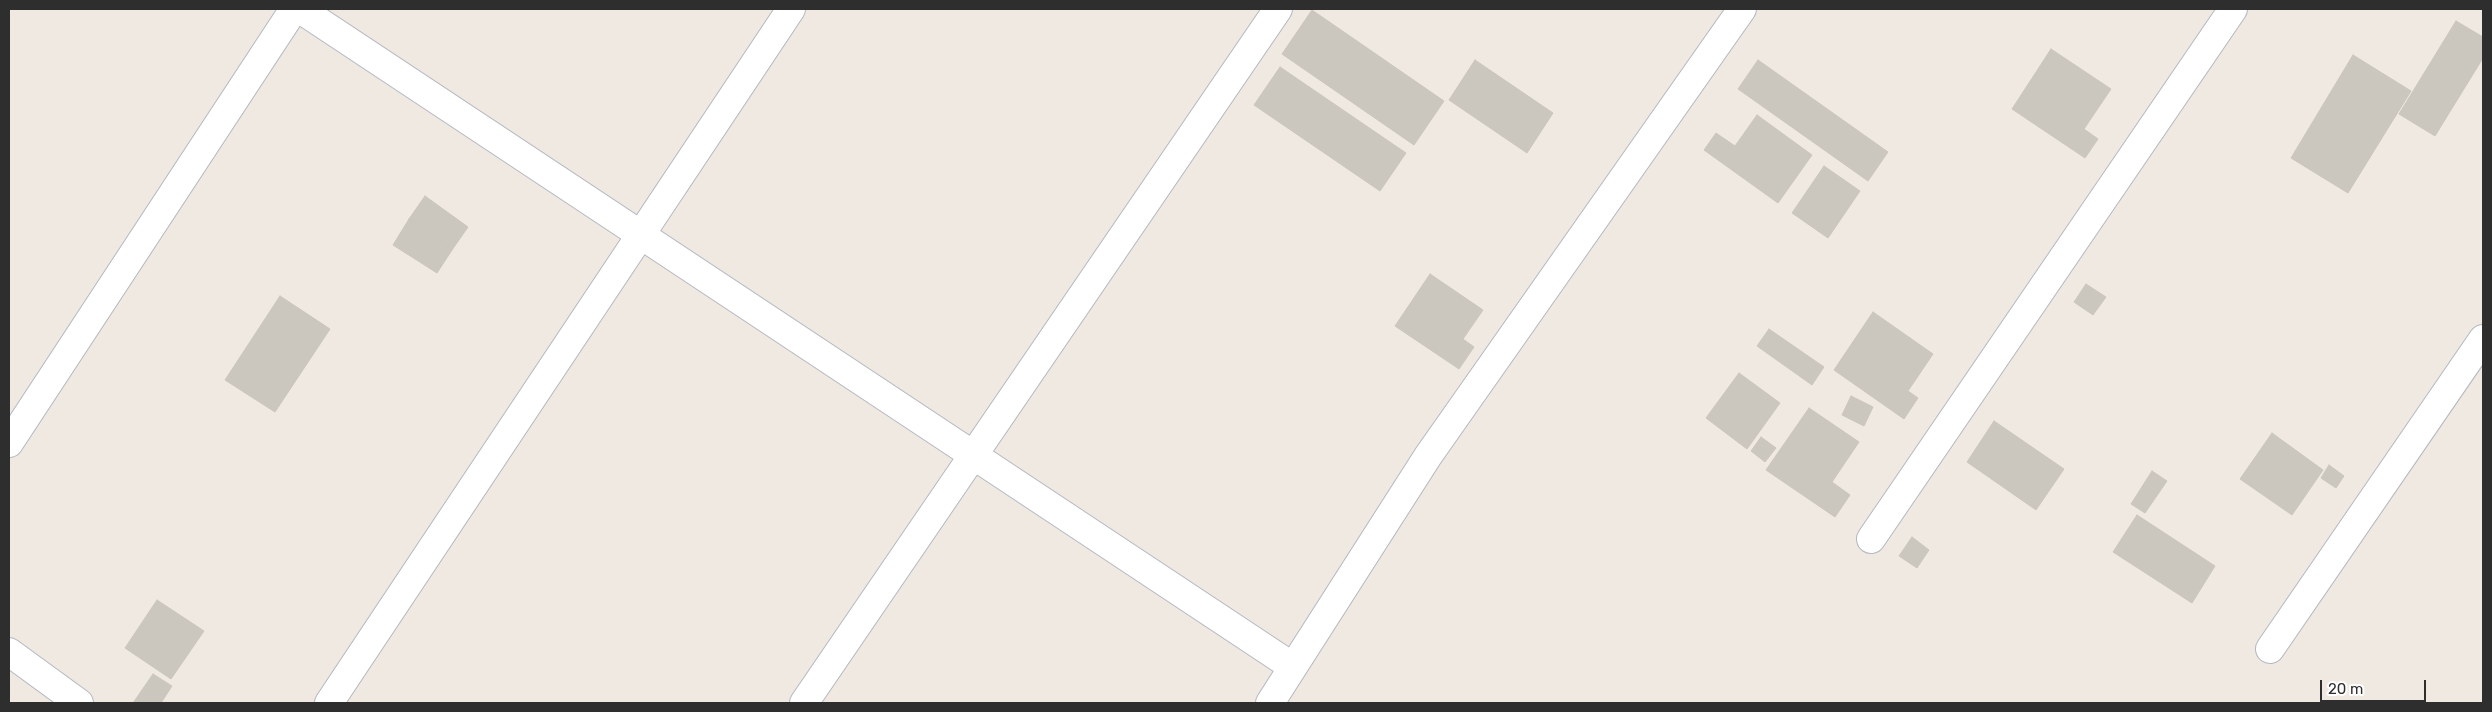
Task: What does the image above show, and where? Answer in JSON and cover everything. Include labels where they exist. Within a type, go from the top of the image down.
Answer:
[{"type":"street","points":[[9,443],[294,9]]},
{"type":"street","points":[[300,9],[1293,668]]},
{"type":"street","points":[[329,703],[790,9]]},
{"type":"street","points":[[804,703],[1278,9]]},
{"type":"street","points":[[1270,703],[1428,456],[1742,9]]},
{"type":"street","points":[[1871,539],[2233,9]]},
{"type":"street","points":[[2270,649],[2483,339]]},
{"type":"street","points":[[9,652],[79,703]]},
{"type":"building","points":[[1312,10],[1444,101],[1414,145],[1282,54]]},
{"type":"building","points":[[2456,21],[2483,37],[2483,58],[2435,136],[2399,114]]},
{"type":"building","points":[[2051,49],[2111,89],[2084,129],[2098,139],[2085,158],[2012,109]]},
{"type":"building","points":[[2353,55],[2411,91],[2348,193],[2291,158]]},
{"type":"building","points":[[1475,60],[1553,113],[1527,153],[1449,100]]},
{"type":"building","points":[[1758,60],[1888,152],[1868,181],[1738,89]]},
{"type":"building","points":[[1280,67],[1406,153],[1380,191],[1254,105]]},
{"type":"building","points":[[1757,115],[1812,155],[1778,203],[1704,150],[1716,133],[1735,146]]},
{"type":"building","points":[[1824,166],[1860,191],[1828,238],[1792,213]]},
{"type":"building","points":[[425,196],[468,227],[452,250],[409,219]]},
{"type":"building","points":[[409,219],[452,250],[437,273],[393,245]]},
{"type":"building","points":[[1430,274],[1483,310],[1463,339],[1474,347],[1459,369],[1395,326]]},
{"type":"building","points":[[2086,284],[2106,297],[2093,315],[2074,302]]},
{"type":"building","points":[[280,296],[330,329],[275,412],[225,380]]},
{"type":"building","points":[[1873,312],[1933,354],[1908,391],[1918,398],[1904,419],[1834,370]]},
{"type":"building","points":[[1769,329],[1824,367],[1812,385],[1757,346]]},
{"type":"building","points":[[1739,373],[1780,403],[1747,449],[1706,418]]},
{"type":"building","points":[[1851,396],[1873,407],[1864,426],[1842,415]]},
{"type":"building","points":[[1809,408],[1859,442],[1832,482],[1850,495],[1835,517],[1766,470]]},
{"type":"building","points":[[1994,421],[2064,469],[2036,510],[1967,462]]},
{"type":"building","points":[[2272,433],[2323,470],[2292,515],[2240,479]]},
{"type":"building","points":[[1761,437],[1776,448],[1765,462],[1751,451]]},
{"type":"building","points":[[2329,465],[2344,476],[2336,488],[2321,478]]},
{"type":"building","points":[[2152,471],[2167,481],[2145,513],[2131,504]]},
{"type":"building","points":[[2137,515],[2215,566],[2192,603],[2113,552]]},
{"type":"building","points":[[1912,537],[1929,550],[1917,568],[1899,556]]},
{"type":"building","points":[[157,600],[204,631],[171,679],[125,648]]},
{"type":"building","points":[[153,674],[172,686],[161,703],[133,703]]}]
